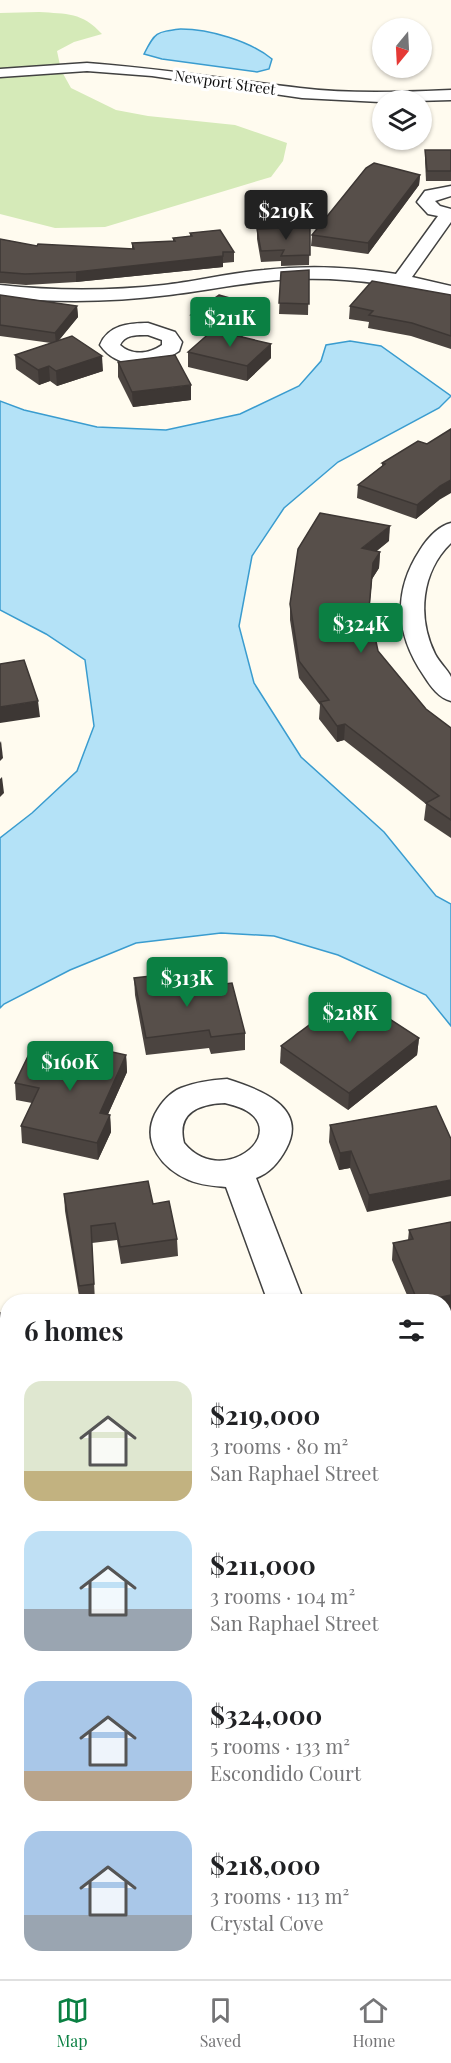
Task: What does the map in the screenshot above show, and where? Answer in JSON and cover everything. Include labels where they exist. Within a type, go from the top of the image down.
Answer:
[{"type":"street","name":"Newport Street","points":[[0,73],[87,67],[152,72],[302,93],[380,97],[451,95]]},
{"type":"street","points":[[401,280],[450,214],[434,210],[426,202],[431,195],[451,191]]},
{"type":"street","points":[[0,291],[69,296],[126,294],[277,274],[360,274],[401,280],[451,292]]},
{"type":"street","points":[[126,294],[137,329]]},
{"type":"street","points":[[451,530],[439,539],[421,564],[411,602],[412,627],[424,657],[451,693]]},
{"type":"street","points":[[237,1172],[283,1294]]},
{"type":"green space","points":[[0,13],[66,14],[81,18],[102,34],[74,42],[57,51],[61,70],[71,88],[116,110],[148,116],[235,125],[287,143],[283,161],[271,177],[105,227],[55,228],[0,214]]},
{"type":"water","points":[[181,29],[216,34],[252,47],[272,59],[269,69],[257,72],[162,59],[144,54],[157,34]]},
{"type":"water","points":[[350,341],[381,346],[451,396],[439,408],[338,462],[284,508],[252,556],[239,626],[254,683],[301,757],[384,832],[436,896],[451,904],[451,1026],[426,995],[338,955],[274,936],[221,933],[136,943],[70,970],[0,1008],[0,838],[32,813],[77,771],[94,726],[85,660],[46,634],[0,610],[0,401],[24,410],[97,427],[166,430],[240,414],[299,386],[321,361],[326,345]]},
{"type":"building","points":[[425,150],[451,150],[451,171],[427,171]]},
{"type":"building","points":[[374,163],[420,175],[368,243],[312,235],[366,168]]},
{"type":"building","points":[[310,227],[310,255],[281,256],[284,250],[261,251],[257,229]]},
{"type":"building","points":[[220,230],[234,252],[223,252],[223,256],[76,272],[25,274],[0,272],[0,239],[37,246],[38,244],[134,249],[132,243],[175,241],[173,238],[192,236],[190,233]]},
{"type":"building","points":[[309,270],[309,304],[279,303],[281,272]]},
{"type":"building","points":[[372,281],[451,295],[451,336],[412,323],[369,315],[373,311],[350,306]]},
{"type":"building","points":[[0,295],[77,306],[55,333],[0,325]]},
{"type":"building","points":[[219,295],[266,308],[240,328],[191,315]]},
{"type":"building","points":[[213,330],[271,344],[247,366],[188,352]]},
{"type":"building","points":[[72,336],[102,356],[56,371],[49,366],[38,370],[15,355]]},
{"type":"building","points":[[175,355],[191,385],[132,392],[118,362]]},
{"type":"building","points":[[451,429],[451,480],[417,505],[358,485],[385,464],[382,463],[418,441],[427,444]]},
{"type":"building","points":[[320,513],[390,526],[362,548],[380,552],[373,563],[369,609],[378,651],[426,709],[451,728],[451,820],[426,803],[439,796],[345,724],[337,726],[320,702],[329,700],[299,661],[290,604],[298,549]]},
{"type":"building","points":[[24,660],[38,701],[0,707],[0,664]]},
{"type":"building","points":[[178,973],[182,989],[232,983],[245,1033],[211,1037],[209,1030],[146,1038],[134,978]]},
{"type":"building","points":[[351,994],[419,1038],[349,1093],[281,1046]]},
{"type":"building","points":[[85,1046],[126,1055],[100,1113],[110,1115],[97,1143],[21,1126],[39,1088],[15,1083],[31,1050],[79,1060]]},
{"type":"building","points":[[436,1106],[451,1139],[451,1180],[369,1195],[351,1151],[340,1153],[330,1125]]},
{"type":"building","points":[[148,1181],[153,1204],[169,1201],[177,1239],[120,1247],[115,1223],[91,1226],[94,1284],[79,1286],[64,1194]]},
{"type":"building","points":[[451,1222],[451,1294],[415,1294],[393,1243],[413,1239],[409,1230]]}]
